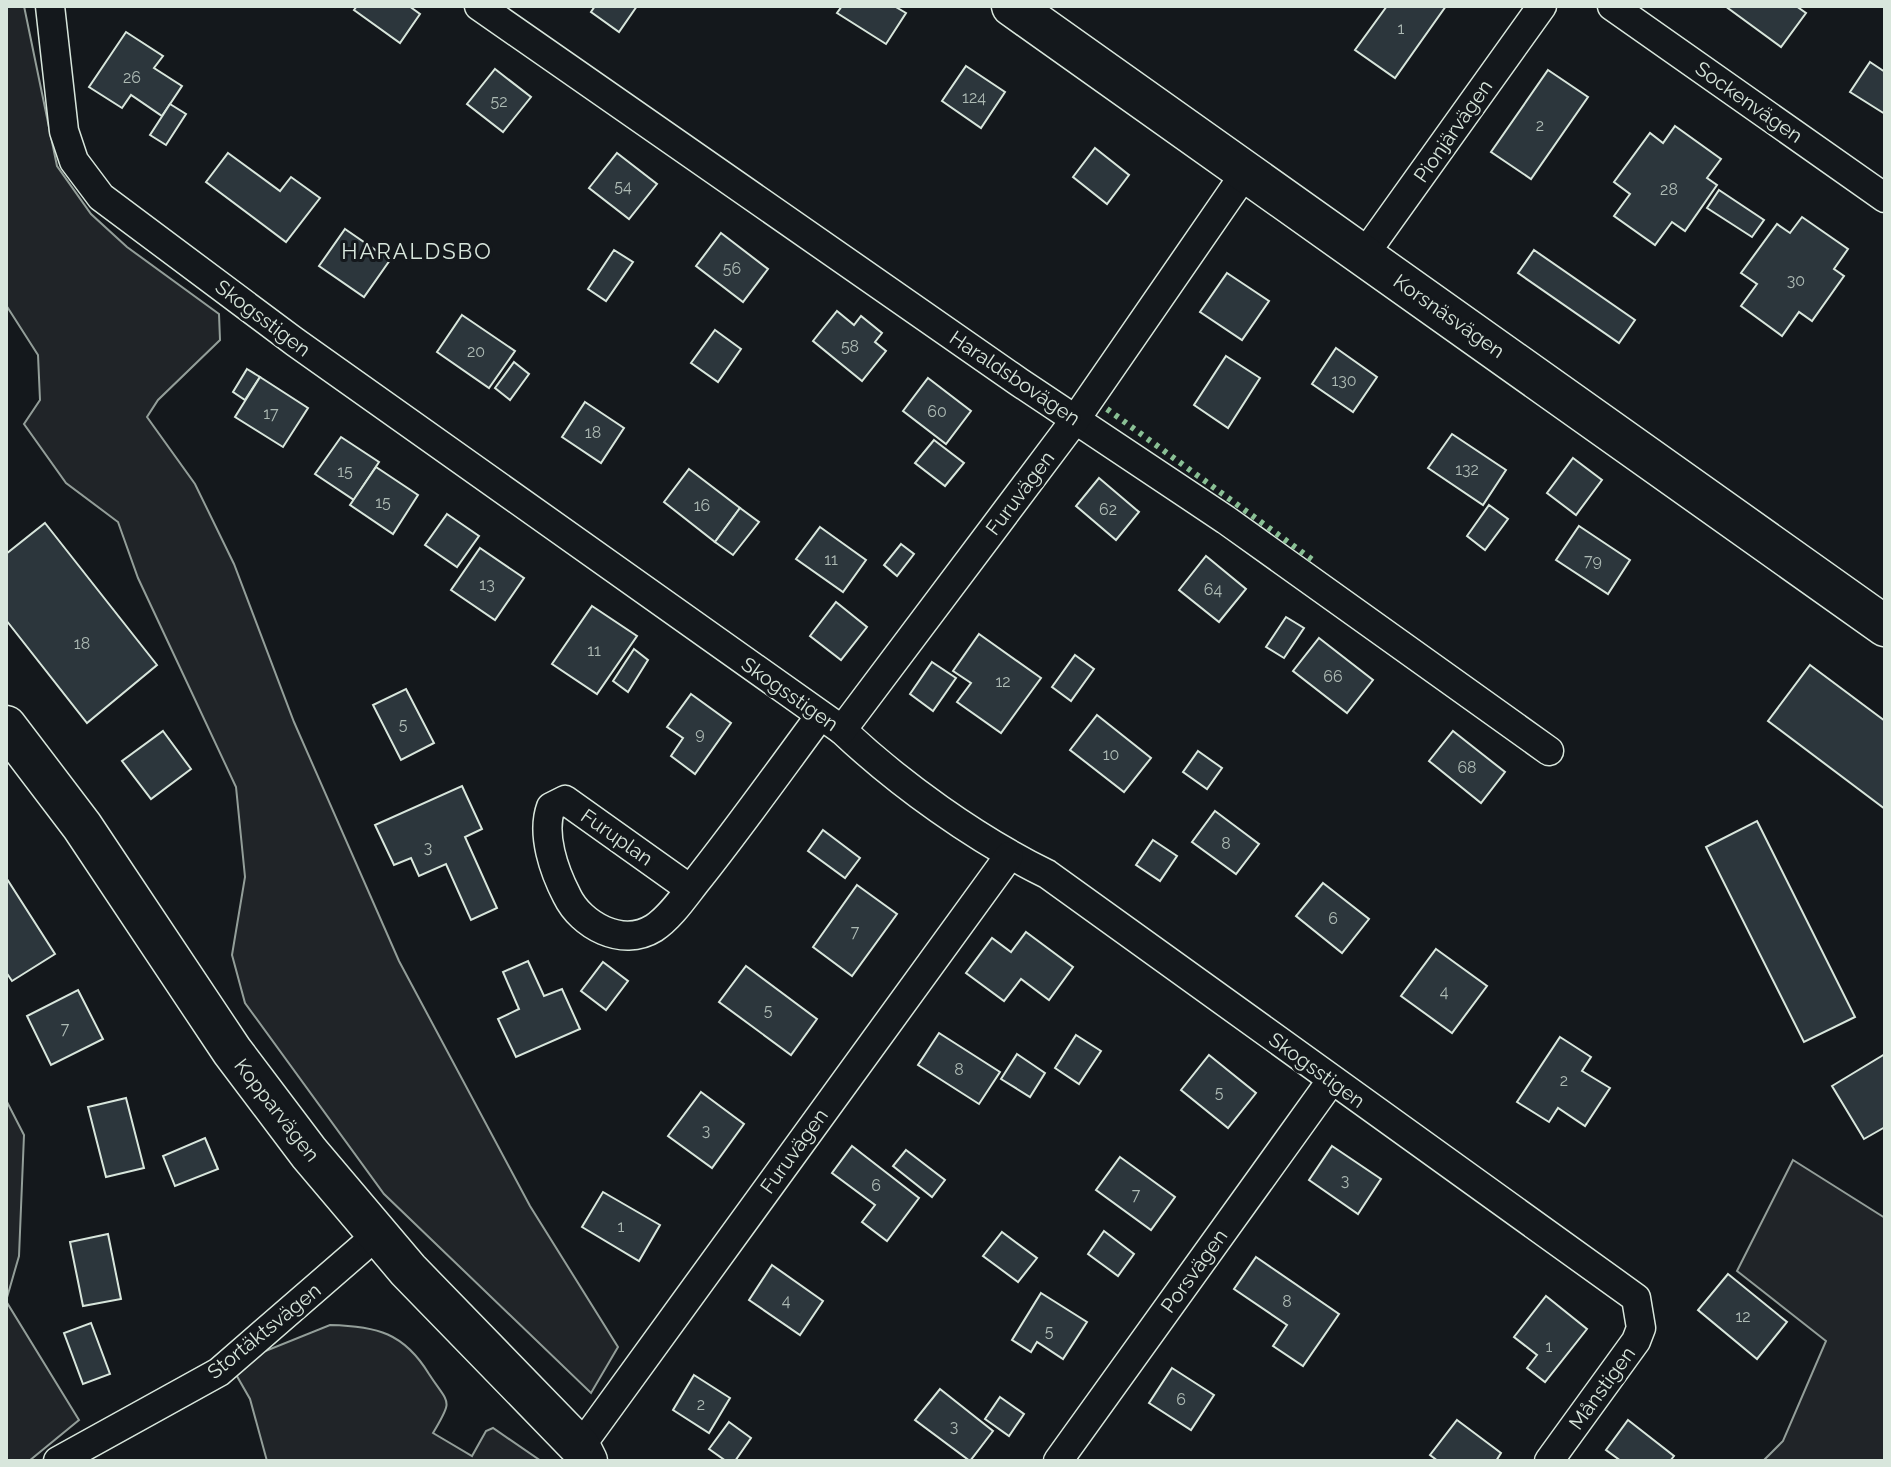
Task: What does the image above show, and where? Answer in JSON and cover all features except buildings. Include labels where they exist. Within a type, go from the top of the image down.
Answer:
[{"type":"street","name":"Skogsstigen","points":[[50,6],[64,131],[74,161],[101,197],[295,342],[831,723],[870,756],[1009,856],[1047,874],[1636,1298],[1641,1310]]},
{"type":"street","name":"Haraldsbovägen","points":[[479,6],[1075,420],[1226,520],[1549,751]]},
{"type":"street","name":"Korsnäsvägen","points":[[1012,6],[1885,626]]},
{"type":"street","name":"Pionjärvägen","points":[[1364,255],[1542,6]]},
{"type":"street","name":"Sockenvägen","points":[[1612,6],[1885,198]]},
{"type":"street","name":"Furuvägen","points":[[831,723],[1075,420],[1246,172]]},
{"type":"street","name":"Furuplan","points":[[690,889],[565,800],[551,807],[548,826],[557,873],[576,912],[599,930],[614,934],[651,930],[690,889],[831,723]]},
{"type":"street","name":"Kopparvägen","points":[[6,726],[82,826],[232,1051],[309,1153],[408,1270],[584,1454]]},
{"type":"street","name":"Furuvägen","points":[[584,1454],[1009,856]]},
{"type":"street","name":"Porsvägen","points":[[1058,1461],[1331,1081]]},
{"type":"street","name":"Stortäktsvägen","points":[[58,1461],[219,1372],[378,1234]]},
{"type":"street","name":"Månstigen","points":[[1549,1461],[1636,1341],[1641,1310]]},
{"type":"shaded area","points":[[6,6],[24,6],[57,166],[91,214],[127,247],[219,314],[220,340],[158,400],[147,417],[195,484],[234,564],[294,722],[399,961],[530,1206],[618,1347],[591,1393],[384,1194],[245,1003],[232,955],[245,877],[236,787],[138,578],[118,522],[66,483],[24,424],[40,400],[38,355],[6,305]]},
{"type":"shaded area","points":[[6,1100],[24,1135],[19,1256],[6,1301]]},
{"type":"shaded area","points":[[1793,1160],[1885,1218],[1885,1461],[1763,1461],[1783,1441],[1826,1341],[1737,1271]]},
{"type":"shaded area","points":[[6,1301],[79,1420],[29,1461],[6,1461]]},
{"type":"shaded area","points":[[330,1325],[375,1330],[388,1334],[410,1349],[445,1397],[444,1413],[433,1433],[472,1456],[486,1431],[493,1428],[541,1461],[267,1461],[250,1399],[234,1371],[253,1356]]},
{"type":"hedge","points":[[1107,409],[1314,561]]},
{"type":"district","name":"HARALDSBO","points":[[417,251]]}]
